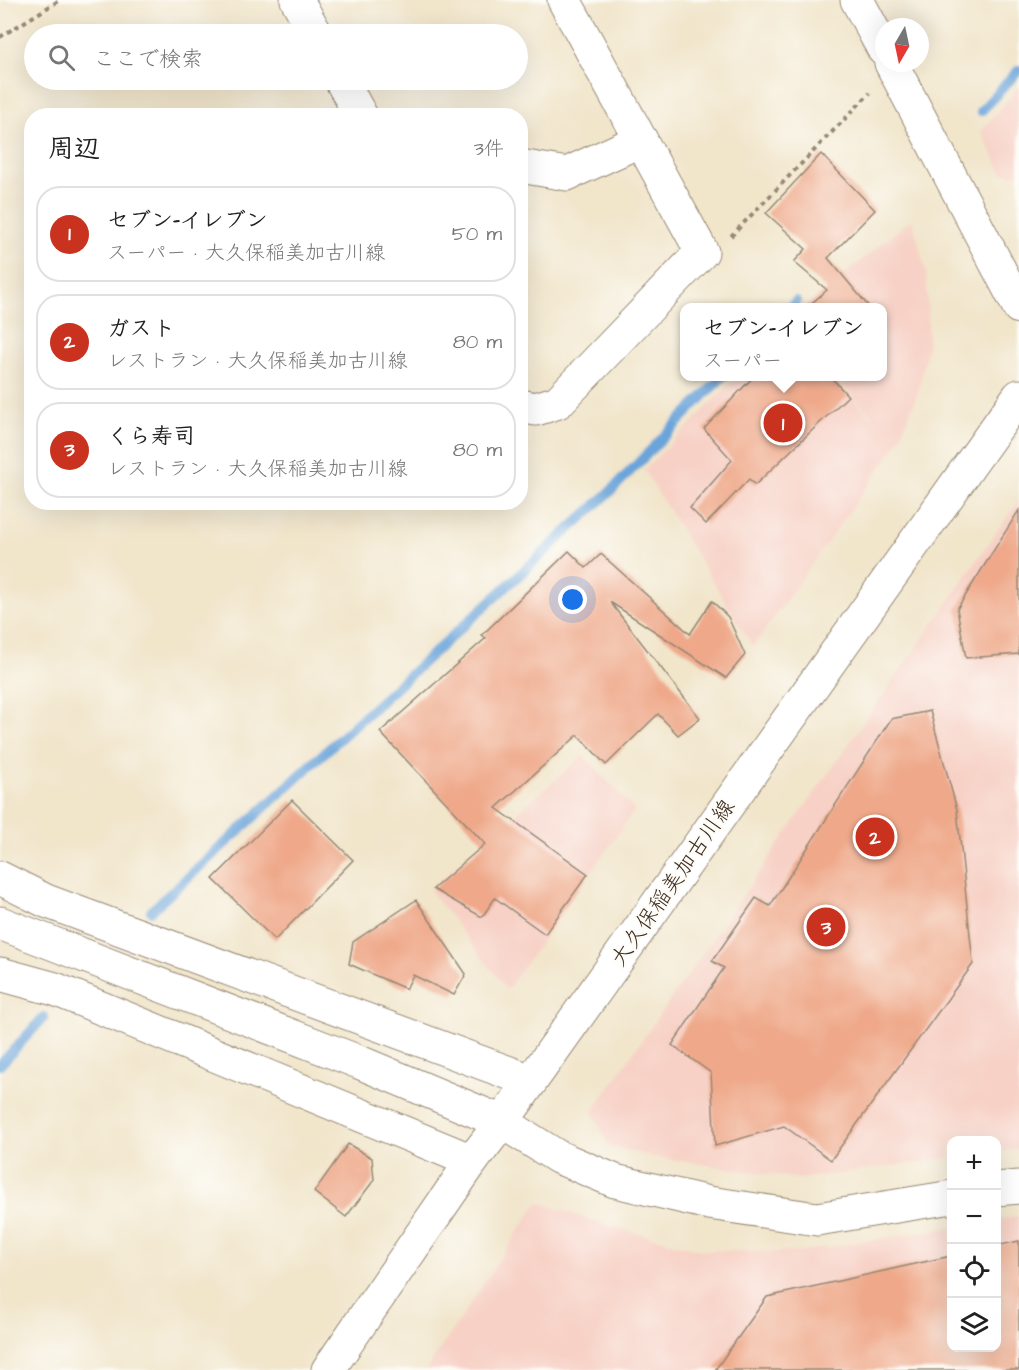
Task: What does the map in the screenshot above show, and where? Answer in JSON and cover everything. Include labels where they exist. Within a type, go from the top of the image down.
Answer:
[{"type":"main road","points":[[297,0],[310,24]]},
{"type":"main road","points":[[528,408],[536,409],[558,402],[702,252],[564,0]]},
{"type":"main road","points":[[857,0],[875,34]]},
{"type":"main road","points":[[895,72],[1019,307]]},
{"type":"main road","points":[[347,90],[357,108]]},
{"type":"main road","points":[[528,167],[567,174],[641,140]]},
{"type":"main road","name":"大久保稲美加古川線","points":[[328,1370],[472,1161],[1019,396]]},
{"type":"main road","points":[[0,878],[46,901],[531,1081]]},
{"type":"main road","points":[[0,923],[359,1062],[502,1122],[558,1157],[615,1181],[708,1203],[817,1219],[947,1198]]},
{"type":"main road","points":[[0,974],[55,989],[472,1161]]},
{"type":"main road","points":[[1001,1189],[1019,1187]]},
{"type":"path","points":[[0,37],[60,0]]},
{"type":"path","points":[[702,252],[721,246],[879,72]]},
{"type":"shaded area","points":[[1019,87],[1019,175],[1002,173],[981,131]]},
{"type":"shaded area","points":[[912,219],[926,272],[928,319],[928,342],[918,393],[898,443],[753,647],[644,470],[733,381],[835,381],[893,439],[839,381],[887,381],[887,303],[809,303]]},
{"type":"shaded area","points":[[1019,500],[1019,1149],[1001,1151],[1001,1136],[947,1136],[947,1159],[799,1179],[654,1157],[609,1146],[592,1112]]},
{"type":"shaded area","points":[[583,755],[635,810],[507,990],[430,890]]},
{"type":"shaded area","points":[[538,1202],[603,1224],[700,1250],[799,1252],[947,1228],[947,1352],[1001,1352],[1001,1219],[1019,1216],[1019,1370],[426,1370]]},
{"type":"building","points":[[821,154],[875,210],[828,258],[866,303],[812,303],[827,290],[794,262],[806,249],[766,213]]},
{"type":"building","points":[[749,381],[834,381],[848,396],[755,485],[749,479],[706,524],[690,508],[732,460],[704,429]]},
{"type":"building","points":[[1019,510],[1019,654],[966,658],[957,609]]},
{"type":"building","points":[[569,551],[586,568],[601,554],[690,634],[712,601],[728,617],[745,655],[726,678],[610,602],[700,718],[678,735],[658,714],[606,765],[578,735],[496,808],[588,874],[545,934],[495,898],[482,917],[433,889],[485,844],[380,732],[486,638],[482,635]]},
{"type":"building","points":[[930,711],[957,810],[973,964],[831,1160],[784,1126],[715,1146],[711,1073],[672,1045],[724,968],[712,961],[756,898],[770,906],[891,719]]},
{"type":"building","points":[[292,800],[353,860],[275,940],[213,879]]},
{"type":"building","points":[[416,900],[466,974],[454,995],[413,975],[406,989],[349,964],[353,942]]},
{"type":"building","points":[[348,1144],[372,1158],[374,1180],[346,1217],[314,1192]]},
{"type":"building","points":[[1019,1241],[1019,1370],[715,1370],[767,1297],[947,1257],[947,1352],[1001,1352],[1001,1245]]},
{"type":"waterway","points":[[981,111],[1019,70]]},
{"type":"waterway","points":[[151,911],[610,492],[718,381]]},
{"type":"waterway","points":[[0,1065],[44,1017]]},
{"type":"place","name":"セブン-イレブン","points":[[783,423]]},
{"type":"place","name":"ガスト","points":[[875,837]]},
{"type":"place","name":"くら寿司","points":[[826,927]]}]
